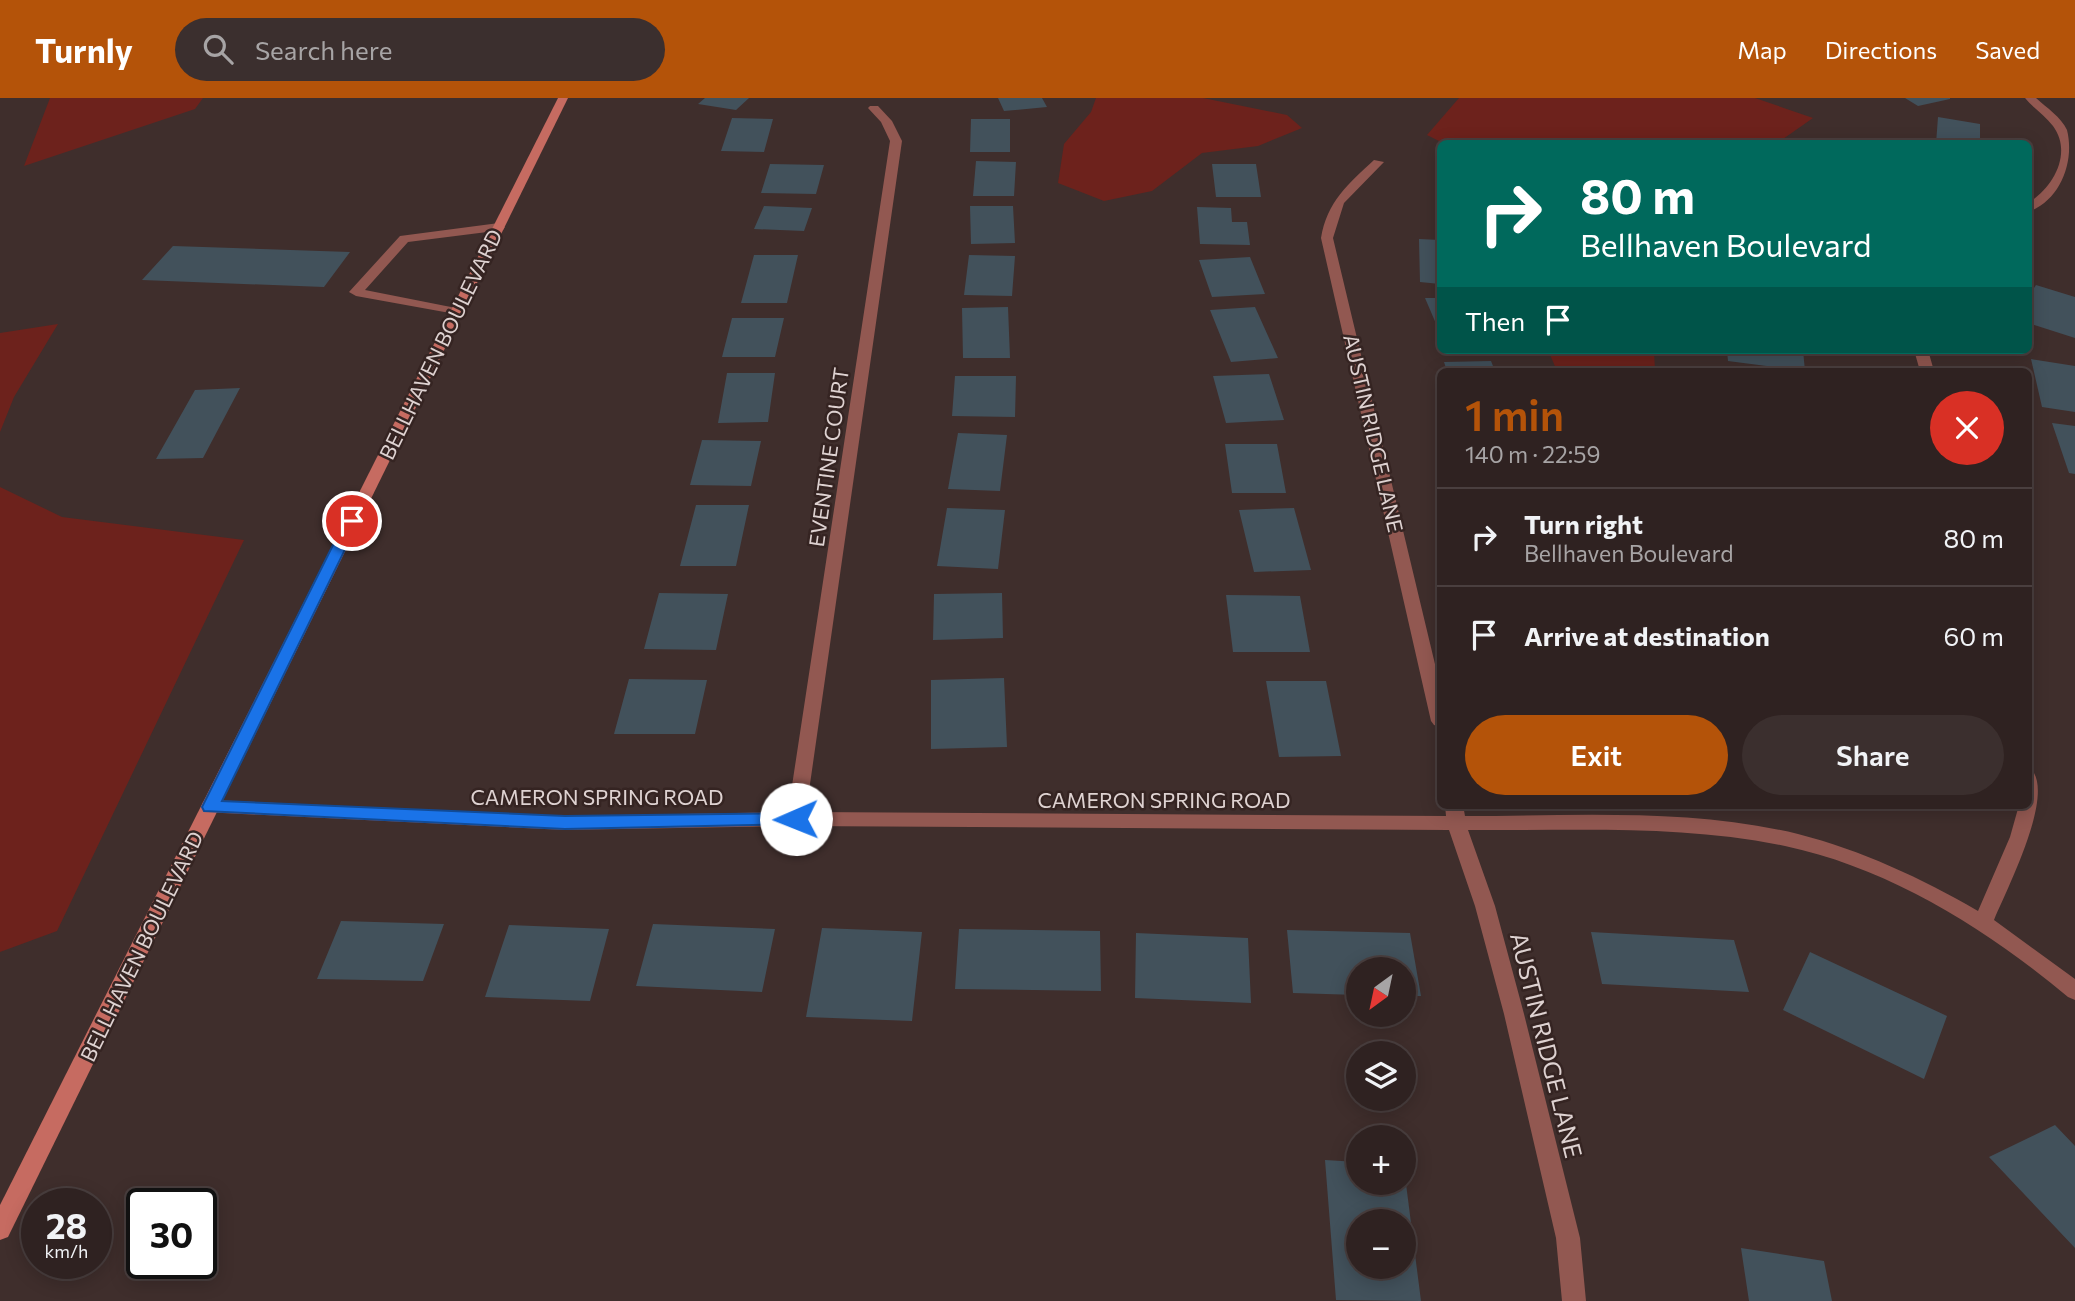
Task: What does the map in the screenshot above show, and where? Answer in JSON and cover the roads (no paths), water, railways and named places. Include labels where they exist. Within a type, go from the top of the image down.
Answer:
[{"type":"main road","name":"BELLHAVEN BOULEVARD","points":[[0,1230],[563,98]]},
{"type":"street","points":[[2030,98],[2060,127],[2072,154],[2062,182],[2044,201],[2032,206]]},
{"type":"street","name":"EVENTINE COURT","points":[[796,819],[896,141],[886,121],[874,108]]},
{"type":"street","name":"AUSTIN RIDGE LANE","points":[[1378,162],[1339,199],[1330,215],[1327,238],[1437,708]]},
{"type":"street","points":[[456,312],[356,292],[404,239],[499,227]]},
{"type":"street","name":"CAMERON SPRING ROAD","points":[[210,807],[565,823],[1455,814],[1672,824],[1800,842],[1873,866],[1983,922],[2056,973],[2075,991]]},
{"type":"street","points":[[1983,922],[2019,836],[2027,809]]},
{"type":"street","name":"AUSTIN RIDGE LANE","points":[[1455,814],[1485,906],[1514,1014],[1568,1237],[1574,1301]]}]
